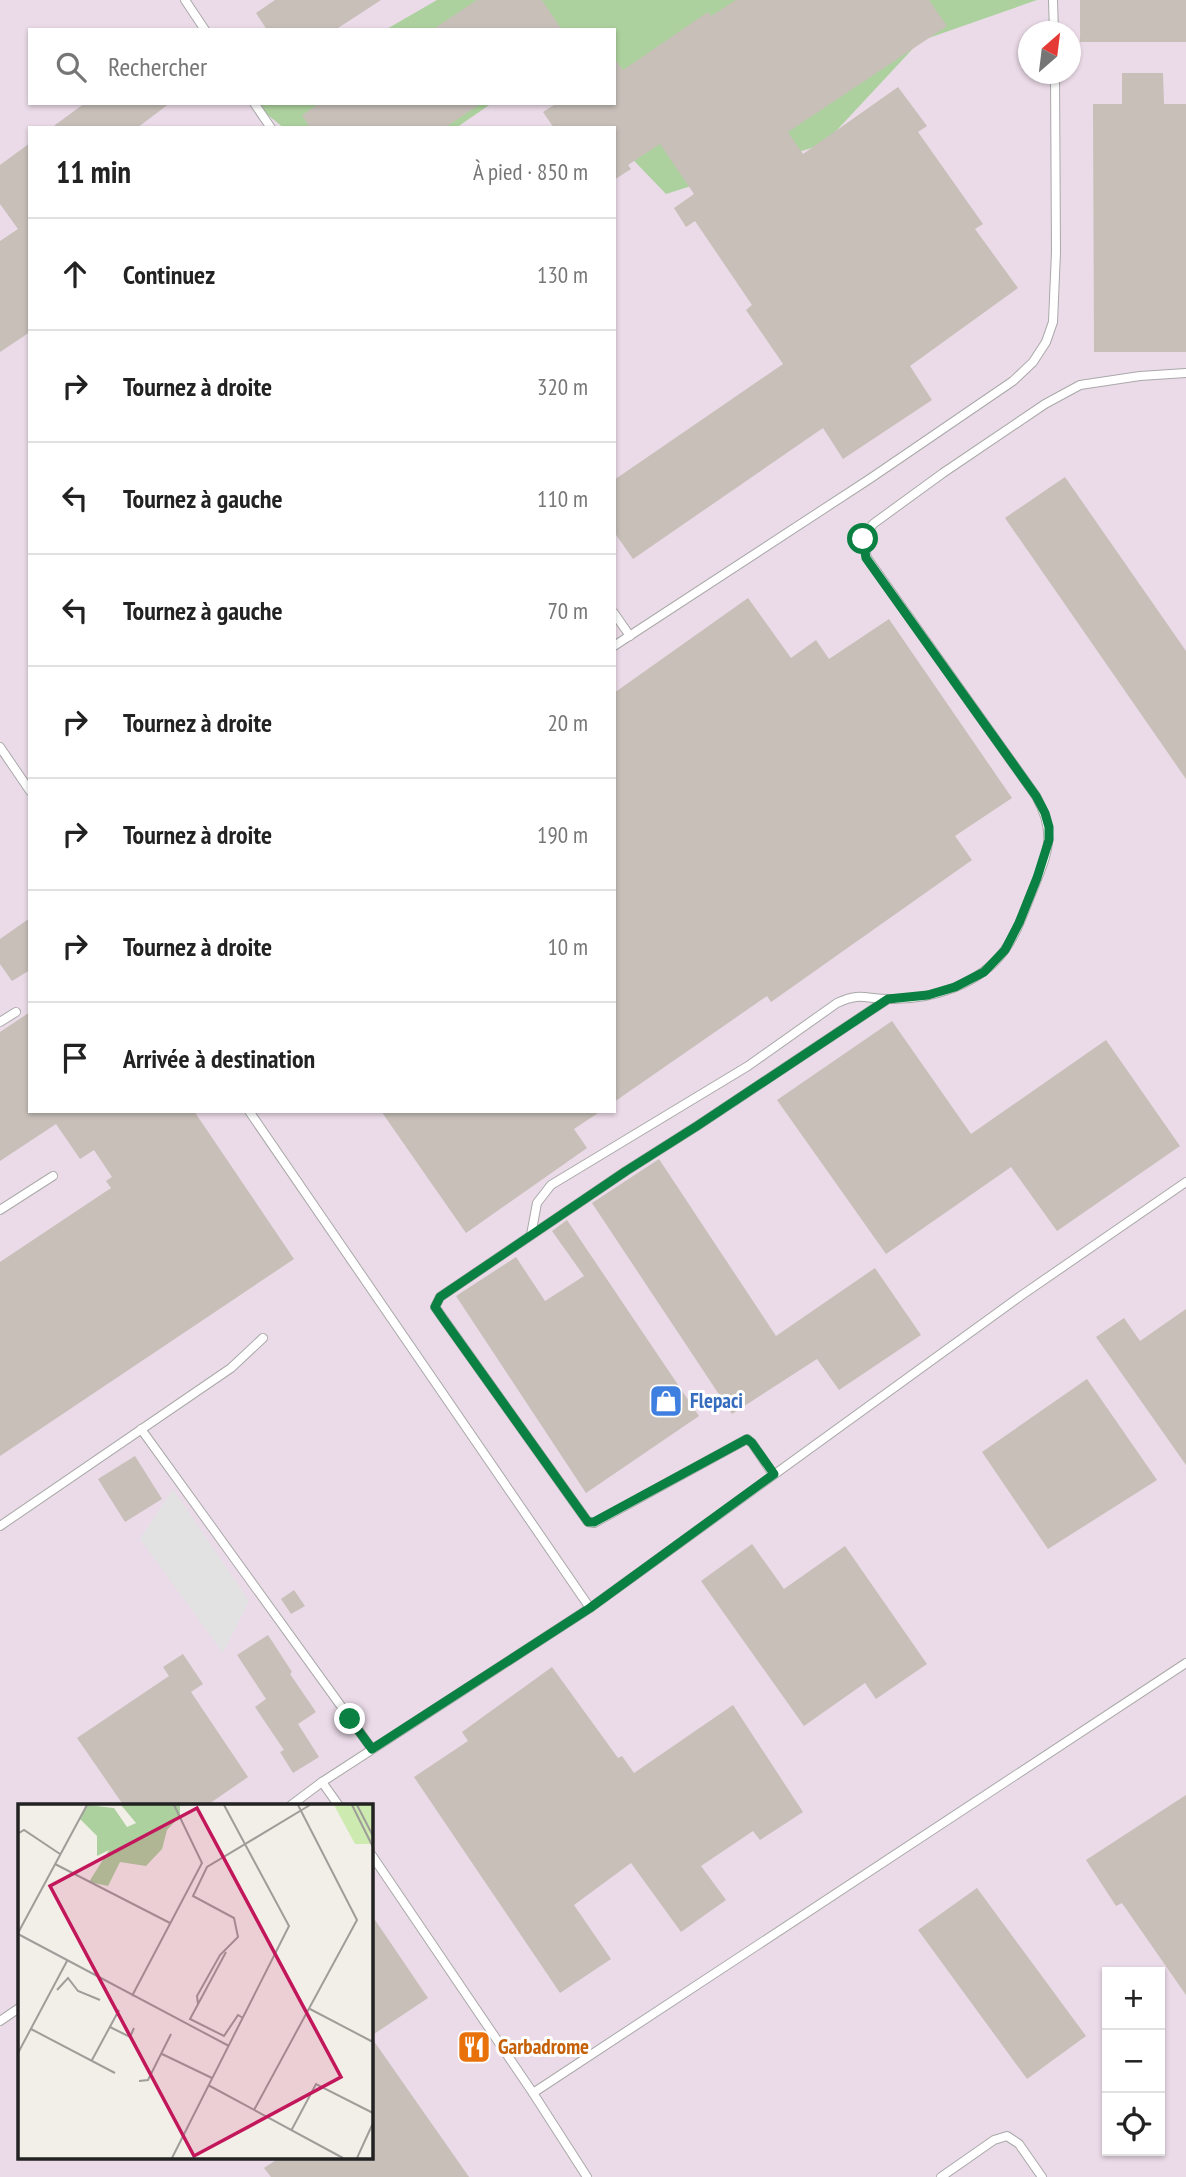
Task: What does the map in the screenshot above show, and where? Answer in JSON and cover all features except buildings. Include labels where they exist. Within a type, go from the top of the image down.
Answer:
[{"type":"lane","points":[[185,0],[204,28]]},
{"type":"lane","points":[[1053,0],[1054,21]]},
{"type":"lane","points":[[616,645],[882,470],[1013,381],[1033,362],[1046,342],[1053,322],[1056,252],[1055,84]]},
{"type":"lane","points":[[255,105],[270,126]]},
{"type":"lane","points":[[531,1235],[537,1203],[551,1185],[570,1171],[748,1066],[837,1003],[850,997],[866,995],[888,999],[928,995],[955,987],[984,972],[1005,950],[1037,878],[1049,840],[1045,813],[1036,796],[866,558],[863,548],[866,532],[873,524],[954,465],[1045,404],[1080,385],[1140,376],[1186,373]]},
{"type":"lane","points":[[616,617],[630,636]]},
{"type":"lane","points":[[0,747],[28,788]]},
{"type":"lane","points":[[774,1474],[747,1439],[594,1522],[588,1522],[435,1307],[440,1297],[531,1235],[888,999]]},
{"type":"lane","points":[[0,1023],[16,1012]]},
{"type":"lane","points":[[250,1113],[590,1608]]},
{"type":"lane","points":[[0,1210],[53,1176]]},
{"type":"lane","points":[[293,1804],[372,1749],[590,1608],[1022,1295],[1186,1182]]},
{"type":"lane","points":[[0,1526],[231,1368],[263,1338]]},
{"type":"lane","points":[[141,1429],[372,1749]]},
{"type":"lane","points":[[533,2093],[1186,1663]]},
{"type":"lane","points":[[322,1782],[338,1804]]},
{"type":"lane","points":[[373,1857],[587,2177]]},
{"type":"lane","points":[[0,2021],[18,2009]]},
{"type":"lane","points":[[941,2177],[994,2140],[1007,2136],[1019,2144],[1042,2177]]},
{"type":"shaded area","points":[[0,0],[1186,0],[1186,2177],[0,2177]]},
{"type":"shaded area","points":[[173,1489],[249,1601],[223,1653],[140,1539]]},
{"type":"green space","points":[[437,0],[1037,0],[920,41],[824,144],[666,194],[616,142],[616,28],[388,28]]},
{"type":"green space","points":[[255,105],[489,105],[459,126],[282,126]]},
{"type":"place","name":"Flepaci","points":[[666,1401]]},
{"type":"place","name":"Garbadrome","points":[[474,2047]]},
{"type":"route","points":[[350,1719],[372,1749],[590,1608],[774,1474],[747,1439],[594,1522],[588,1522],[435,1307],[440,1297],[888,999],[928,995],[955,987],[984,972],[1005,950],[1019,923],[1049,840],[1045,813],[1036,796],[866,558],[863,539]]}]
